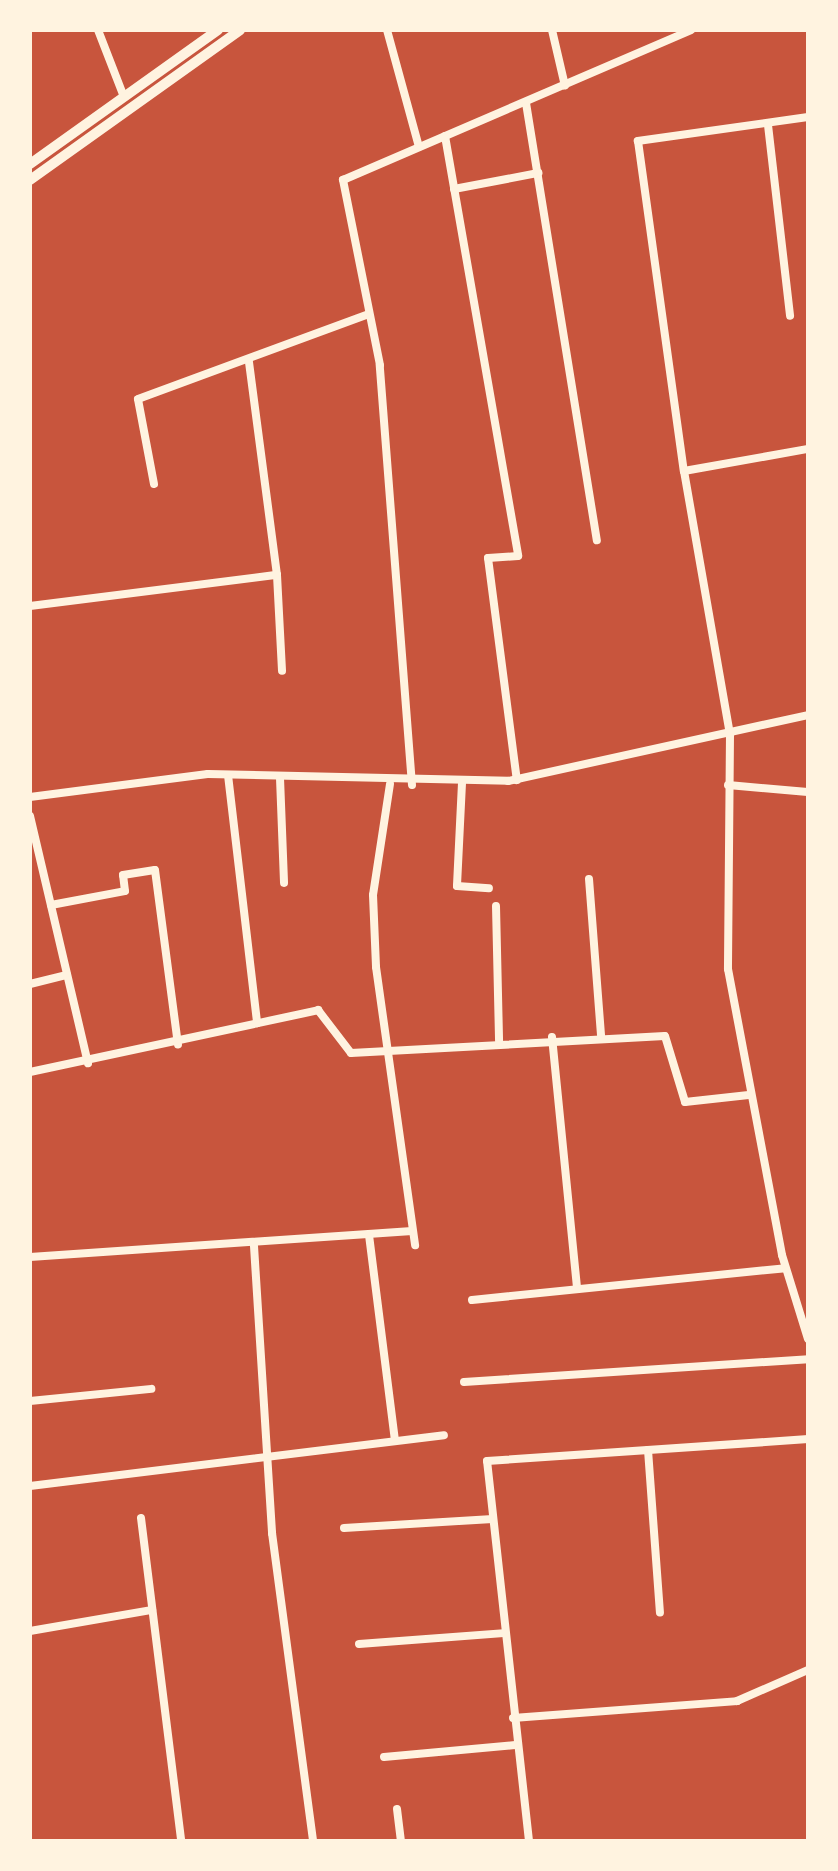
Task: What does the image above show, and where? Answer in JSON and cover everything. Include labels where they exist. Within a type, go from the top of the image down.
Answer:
[{"type":"main road","points":[[30,164],[218,30]]},
{"type":"main road","points":[[30,180],[240,30]]},
{"type":"street","points":[[98,30],[124,97]]},
{"type":"street","points":[[387,30],[418,147]]},
{"type":"street","points":[[552,30],[565,86]]},
{"type":"street","points":[[412,785],[398,542],[370,314],[342,180],[691,30]]},
{"type":"street","points":[[526,103],[597,540]]},
{"type":"street","points":[[808,116],[768,125],[638,141],[684,472],[730,735],[725,920],[749,1096],[786,1268],[808,1339]]},
{"type":"street","points":[[768,125],[790,316]]},
{"type":"street","points":[[444,136],[518,556],[488,558],[517,780]]},
{"type":"street","points":[[454,189],[538,174]]},
{"type":"street","points":[[154,484],[138,399],[249,362],[370,314]]},
{"type":"street","points":[[249,362],[276,576],[282,671]]},
{"type":"street","points":[[684,472],[808,450]]},
{"type":"street","points":[[30,606],[276,576]]},
{"type":"street","points":[[30,797],[228,775],[412,785],[517,780],[808,715]]},
{"type":"street","points":[[228,775],[256,1023]]},
{"type":"street","points":[[280,778],[284,883]]},
{"type":"street","points":[[462,783],[456,886],[488,888]]},
{"type":"street","points":[[390,784],[372,895],[414,1245]]},
{"type":"street","points":[[728,785],[808,792]]},
{"type":"street","points":[[30,816],[88,1064]]},
{"type":"street","points":[[51,906],[125,891],[123,875],[155,870],[178,1044]]},
{"type":"street","points":[[589,880],[601,1036]]},
{"type":"street","points":[[496,906],[499,1041]]},
{"type":"street","points":[[30,984],[67,975]]},
{"type":"street","points":[[30,1072],[88,1064],[318,1010],[351,1053],[552,1037],[665,1036],[685,1102],[749,1096]]},
{"type":"street","points":[[552,1037],[577,1288]]},
{"type":"street","points":[[30,1257],[254,1246],[412,1231]]},
{"type":"street","points":[[370,1235],[395,1440]]},
{"type":"street","points":[[254,1246],[265,1454],[313,1841]]},
{"type":"street","points":[[472,1300],[786,1268]]},
{"type":"street","points":[[464,1382],[808,1359]]},
{"type":"street","points":[[30,1400],[151,1389]]},
{"type":"street","points":[[30,1486],[265,1454],[444,1435]]},
{"type":"street","points":[[529,1841],[487,1462],[808,1440]]},
{"type":"street","points":[[648,1450],[660,1613]]},
{"type":"street","points":[[141,1518],[181,1841]]},
{"type":"street","points":[[344,1528],[493,1519]]},
{"type":"street","points":[[30,1632],[152,1610]]},
{"type":"street","points":[[359,1644],[504,1633]]},
{"type":"street","points":[[513,1718],[737,1700],[808,1670]]},
{"type":"street","points":[[384,1756],[517,1744]]},
{"type":"street","points":[[397,1809],[401,1841]]}]
